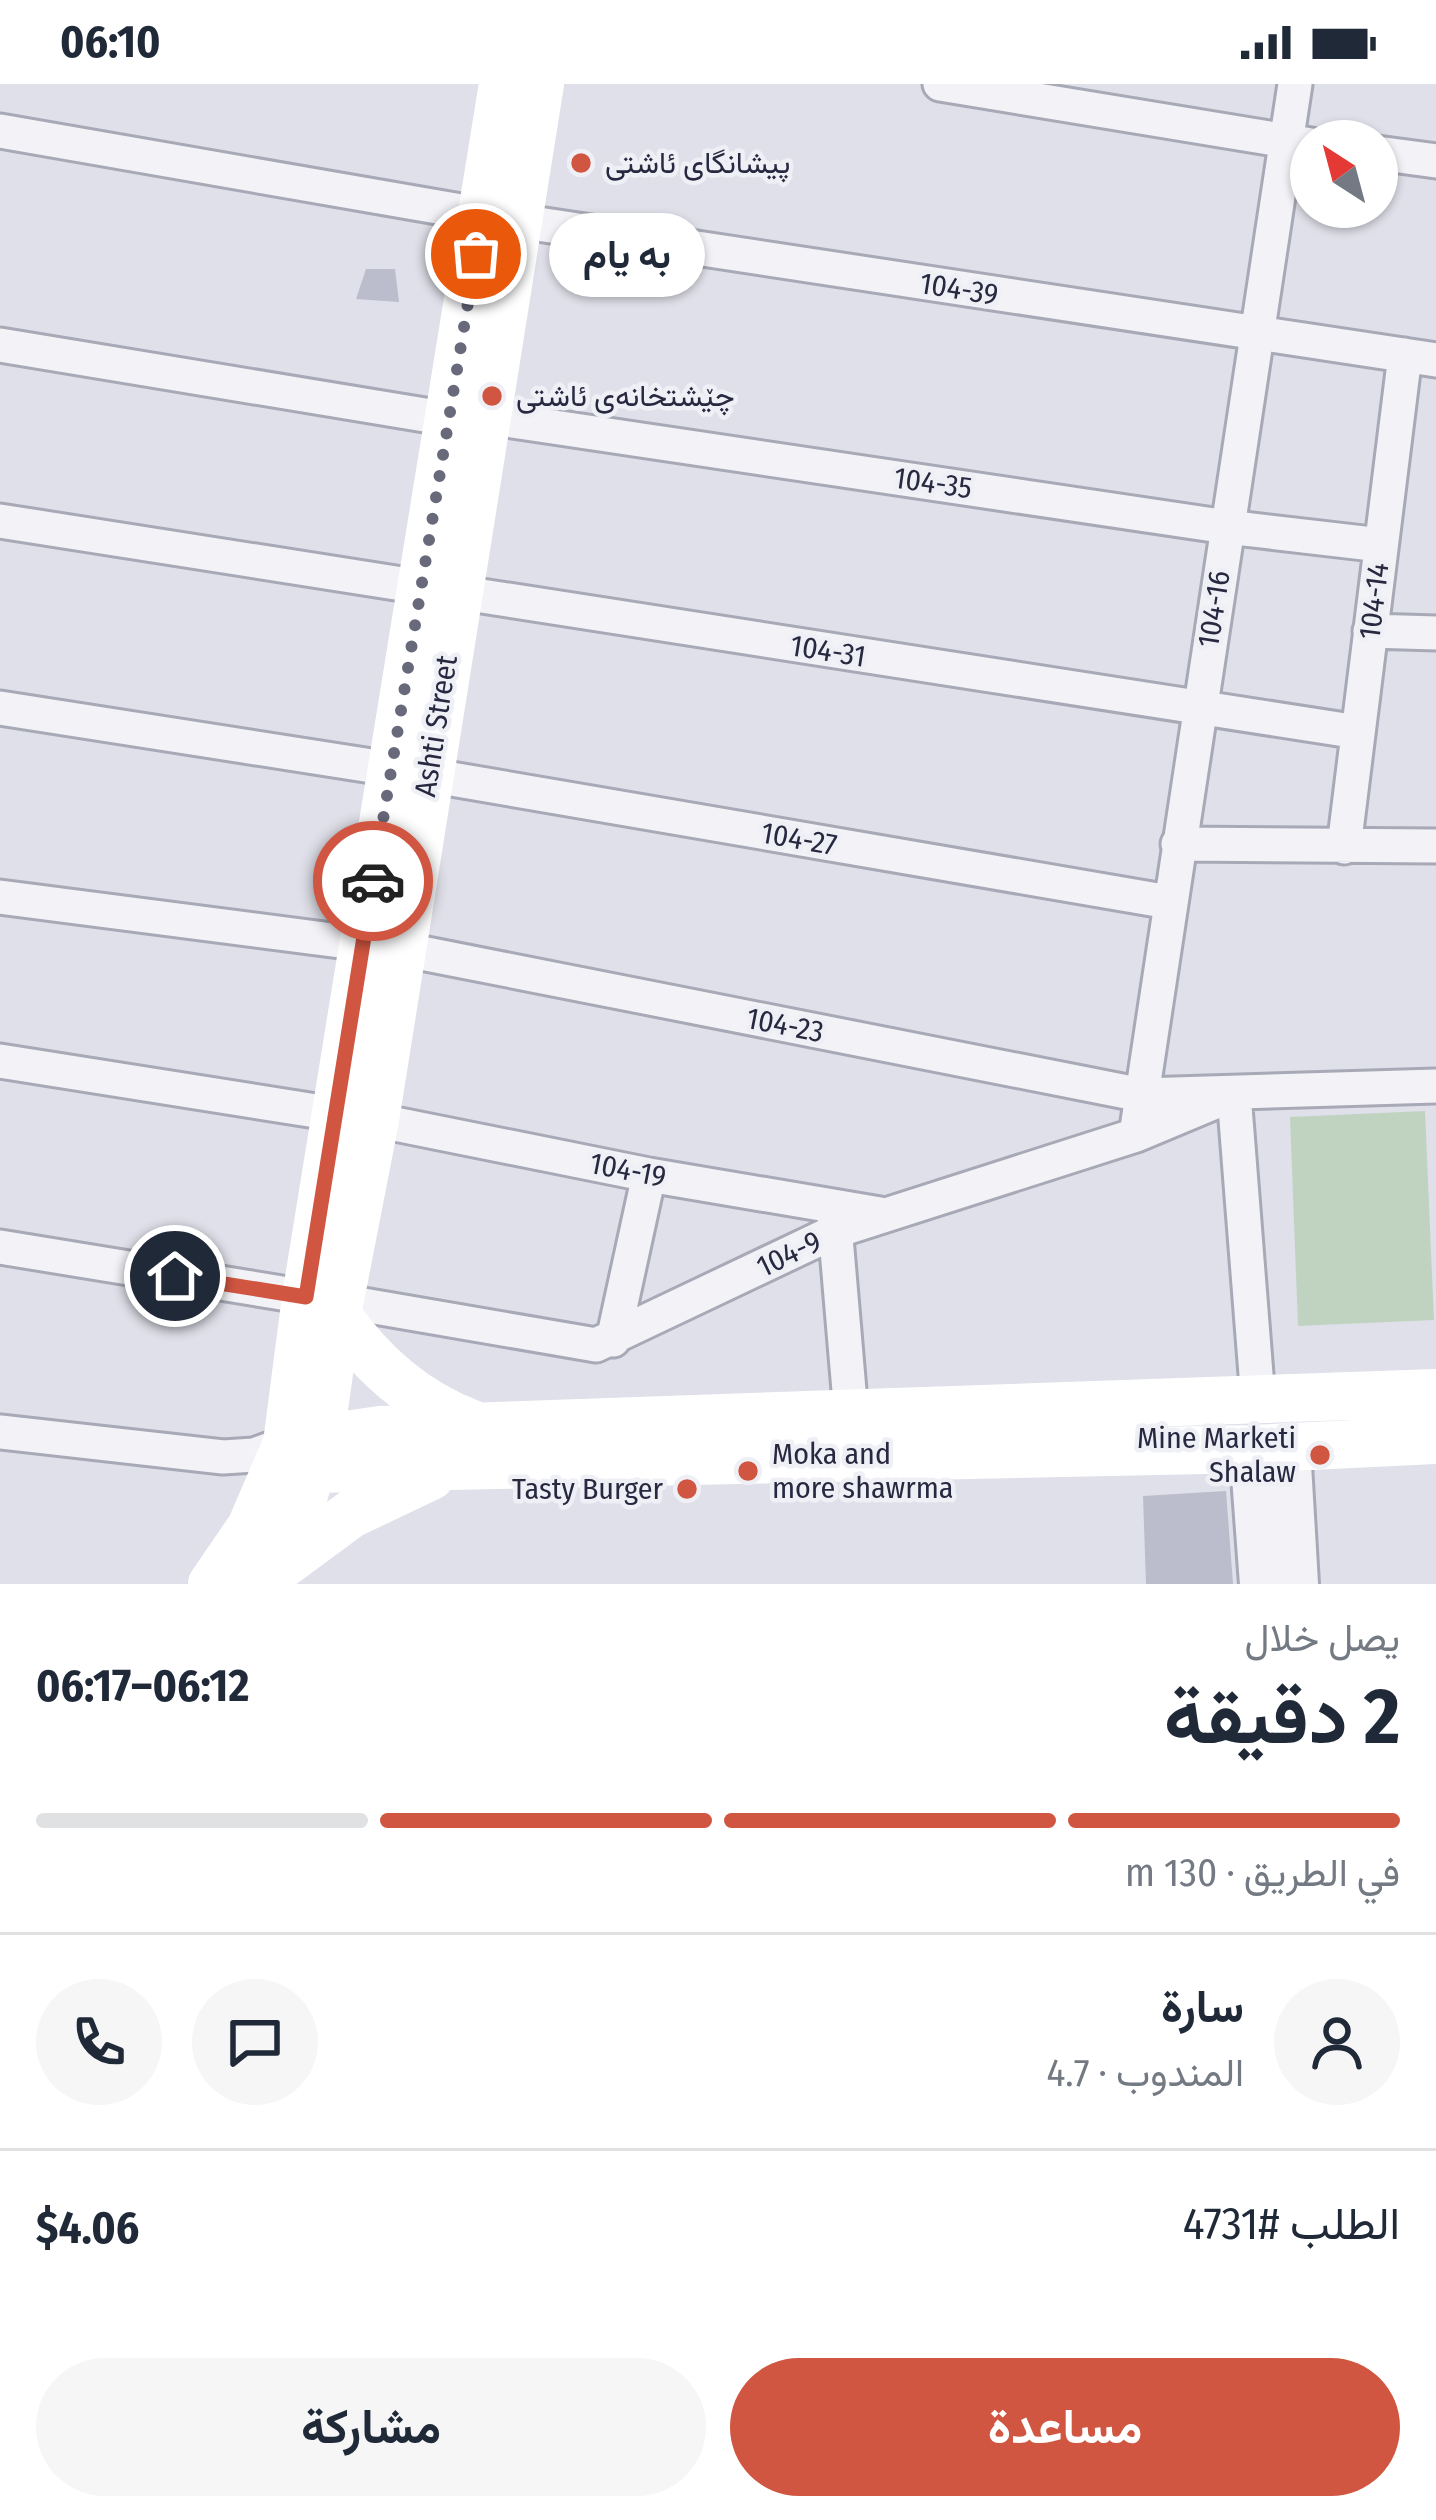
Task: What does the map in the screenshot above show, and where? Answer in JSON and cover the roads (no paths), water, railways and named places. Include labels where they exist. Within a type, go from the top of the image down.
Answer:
[{"type":"main road","points":[[500,217],[503,84]]},
{"type":"main road","name":"Ashti Street","points":[[299,1456],[328,1304],[500,217],[540,84]]},
{"type":"main road","points":[[328,1304],[385,1373],[447,1415],[471,1447]]},
{"type":"main road","points":[[299,1456],[471,1447],[851,1414],[1436,1393]]},
{"type":"main road","points":[[258,1584],[352,1514],[471,1447],[1270,1448],[1436,1440]]},
{"type":"main road","points":[[212,1584],[299,1456]]},
{"type":"main road","points":[[258,1584],[304,1495],[299,1456]]},
{"type":"street","points":[[940,84],[1290,143]]},
{"type":"street","name":"104-16","points":[[1295,84],[1297,120]]},
{"type":"street","name":"104-39","points":[[0,131],[500,217],[1420,357]]},
{"type":"street","points":[[1398,156],[1436,161]]},
{"type":"street","name":"104-16","points":[[1136,1135],[1156,1095],[1169,902],[1256,334],[1290,180]]},
{"type":"street","name":"104-35","points":[[0,345],[467,418],[1381,545]]},
{"type":"street","name":"104-14","points":[[1344,847],[1381,545],[1420,357]]},
{"type":"street","name":"104-31","points":[[0,521],[1358,732]]},
{"type":"street","points":[[1370,632],[1436,633]]},
{"type":"street","name":"104-27","points":[[0,708],[410,772],[1169,902]]},
{"type":"street","points":[[1178,844],[1436,846]]},
{"type":"street","name":"104-23","points":[[0,897],[382,947],[1156,1095],[1436,1086]]},
{"type":"street","name":"104-19","points":[[0,1061],[355,1117],[649,1175],[835,1218],[883,1214],[1136,1135]]},
{"type":"street","points":[[1136,1135],[1234,1094],[1258,1400]]},
{"type":"street","points":[[613,1340],[649,1175]]},
{"type":"street","points":[[835,1218],[851,1414]]},
{"type":"street","name":"104-9","points":[[0,1247],[596,1345],[835,1218]]},
{"type":"street","points":[[0,1432],[223,1457],[299,1456]]},
{"type":"street","points":[[1261,1584],[1270,1448]]},
{"type":"street","points":[[1270,1448],[1297,1584]]},
{"type":"place","name":"پیشانگای ئاشتی","points":[[581,163]]},
{"type":"place","name":"به يام","points":[[476,254]]},
{"type":"place","name":"چێشتخانەی ئاشتی","points":[[492,396]]},
{"type":"place","name":"Mine Marketi Shalaw","points":[[1320,1455]]},
{"type":"place","name":"Moka and more shawrma","points":[[748,1471]]},
{"type":"place","name":"Tasty Burger","points":[[687,1489]]}]
